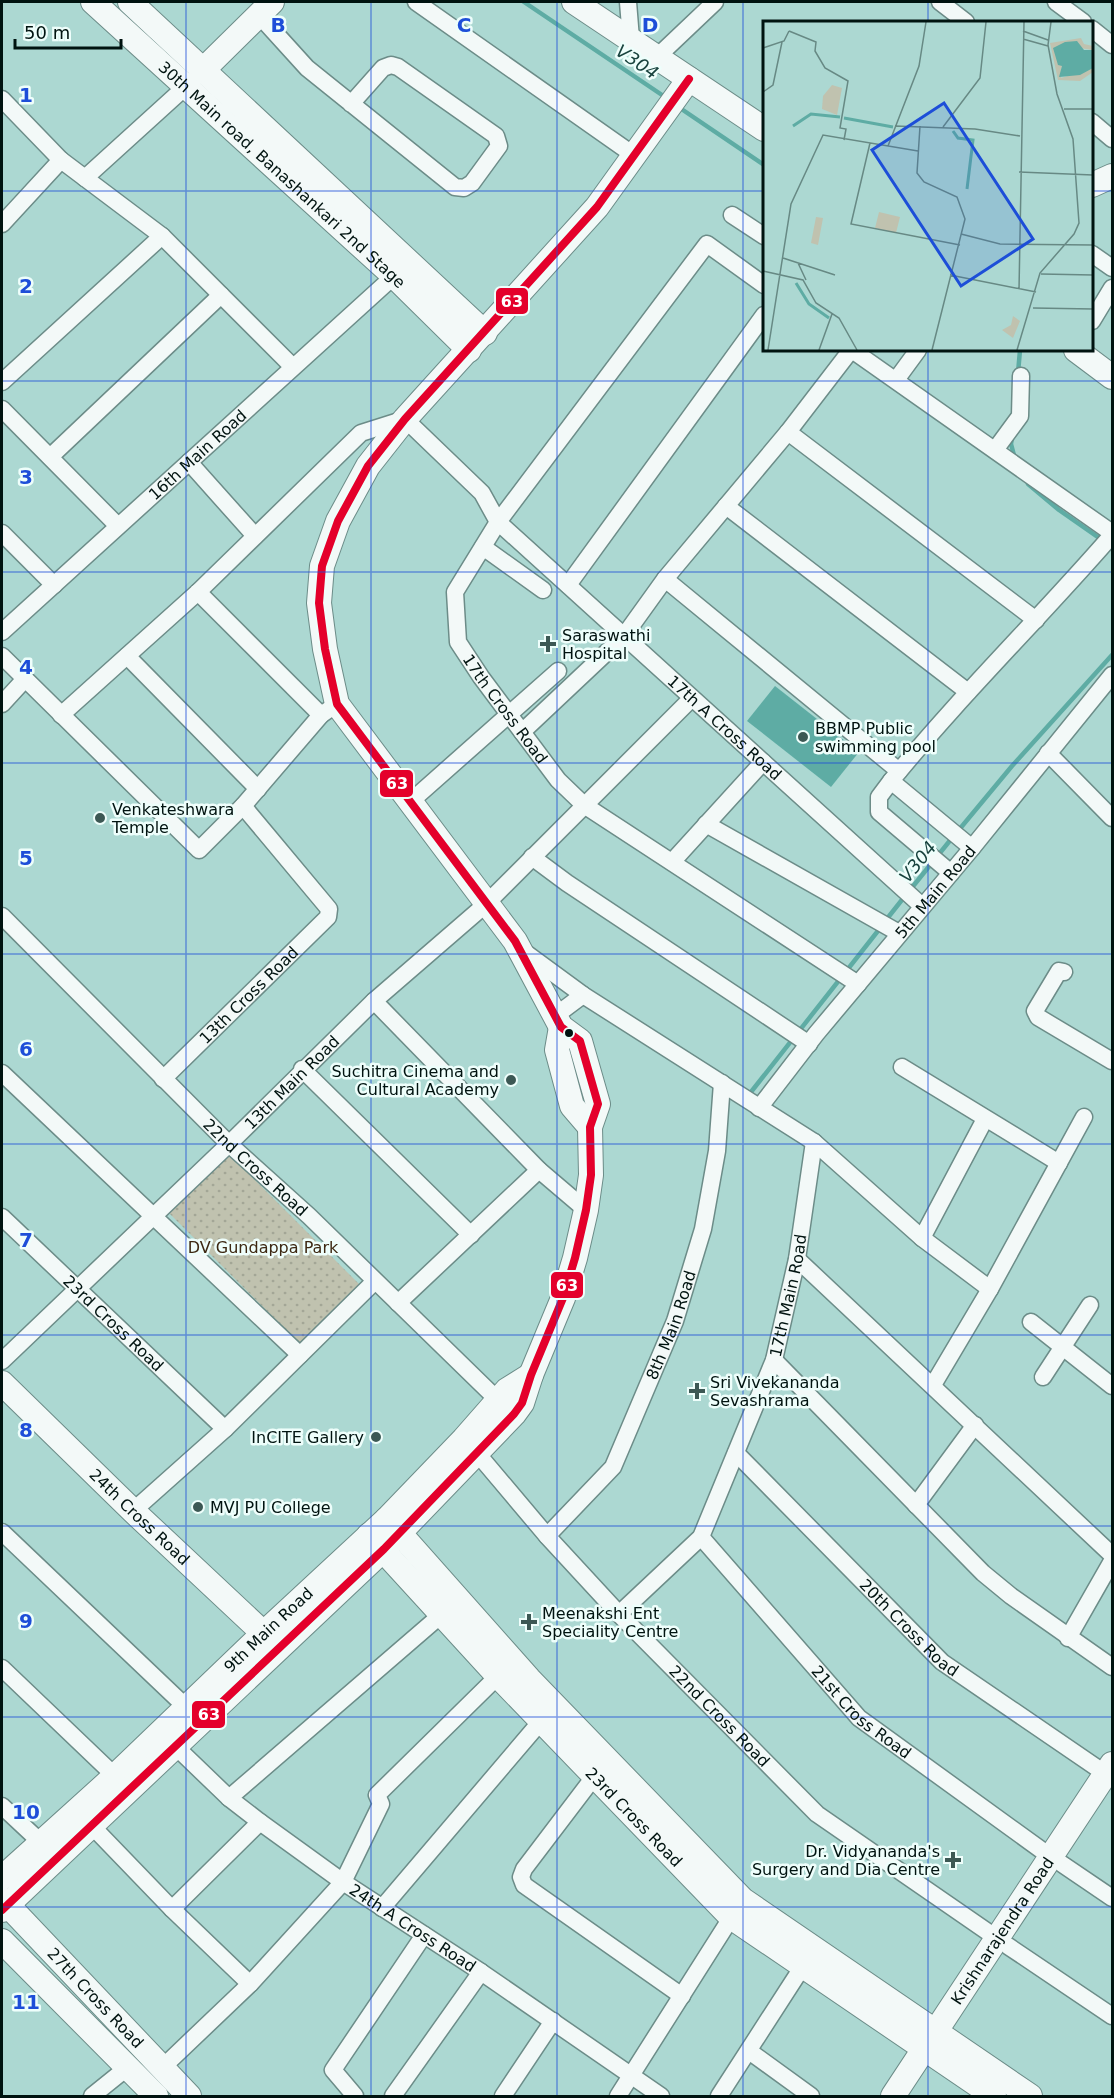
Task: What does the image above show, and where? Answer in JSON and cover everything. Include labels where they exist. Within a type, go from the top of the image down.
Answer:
[{"type":"main road","name":"30th Main road, Banashankari 2nd Stage","points":[[93,2],[394,276],[477,341]]},
{"type":"main road","name":"30th Main road, Banashankari 2nd Stage","points":[[130,2],[410,261],[477,341]]},
{"type":"main road","points":[[574,2],[657,57],[678,94],[763,128]]},
{"type":"main road","points":[[203,70],[266,8]]},
{"type":"main road","name":"9th Main Road","points":[[2,1878],[91,1825],[175,1746],[271,1641],[385,1534],[477,1454],[505,1407],[507,1390],[531,1375],[563,1298],[586,1210],[591,1175],[590,1127],[598,1104],[580,1041],[558,1021],[518,948],[409,803],[329,710],[319,603],[322,566],[338,521],[368,466],[405,419],[597,207],[678,94]]},
{"type":"main road","points":[[1093,185],[1113,176]]},
{"type":"main road","points":[[1077,351],[1113,376]]},
{"type":"main road","name":"24th Cross Road","points":[[2,1383],[271,1641]]},
{"type":"main road","name":"9th Main Road","points":[[385,1534],[464,1439],[505,1407]]},
{"type":"main road","name":"23rd Cross Road","points":[[385,1534],[441,1615],[542,1720],[601,1768]]},
{"type":"main road","name":"23rd Cross Road","points":[[385,1534],[529,1679],[601,1768],[737,1908],[803,1966],[935,2044]]},
{"type":"main road","name":"9th Main Road","points":[[3,1905],[115,1776],[187,1708],[271,1641]]},
{"type":"main road","points":[[893,2097],[935,2044],[1057,1860],[1110,1775]]},
{"type":"main road","name":"27th Cross Road","points":[[3,1905],[189,2097]]},
{"type":"main road","name":"23rd Cross Road","points":[[737,1908],[935,2044]]},
{"type":"main road","name":"27th Cross Road","points":[[2,1941],[156,2097]]},
{"type":"main road","points":[[908,2097],[935,2044]]},
{"type":"main road","points":[[935,2044],[994,2097]]},
{"type":"main road","points":[[935,2044],[1030,2097]]},
{"type":"street","points":[[416,2],[634,156]]},
{"type":"street","points":[[628,2],[631,39]]},
{"type":"street","points":[[657,57],[715,2]]},
{"type":"street","points":[[940,2],[965,21]]},
{"type":"street","points":[[1056,2],[1082,21]]},
{"type":"street","points":[[266,8],[307,68],[351,104],[455,187],[464,188],[472,183],[499,146],[496,136],[398,67],[391,65],[383,68],[351,104]]},
{"type":"street","points":[[1093,30],[1111,42]]},
{"type":"street","points":[[85,178],[203,70]]},
{"type":"street","points":[[2,99],[61,160],[162,236],[294,367]]},
{"type":"street","points":[[1093,123],[1113,139]]},
{"type":"street","points":[[2,224],[61,160]]},
{"type":"street","points":[[732,215],[763,235]]},
{"type":"street","points":[[2,382],[162,236]]},
{"type":"street","name":"17th Cross Road","points":[[763,284],[707,244],[498,522],[455,592],[458,642],[558,780],[584,805],[848,977]]},
{"type":"street","points":[[1093,255],[1113,268]]},
{"type":"street","name":"16th Main Road","points":[[2,632],[394,276]]},
{"type":"street","points":[[1093,319],[1113,288]]},
{"type":"street","points":[[50,457],[221,295]]},
{"type":"street","points":[[568,585],[763,318]]},
{"type":"street","points":[[522,732],[624,636],[665,579],[788,432],[851,351]]},
{"type":"street","points":[[853,351],[1113,534],[968,692],[879,797],[879,812],[951,873]]},
{"type":"street","points":[[896,380],[917,351]]},
{"type":"street","points":[[995,450],[1020,416],[1021,376]]},
{"type":"street","points":[[2,409],[118,526]]},
{"type":"street","points":[[61,715],[198,592],[361,433],[405,419]]},
{"type":"street","name":"17th A Cross Road","points":[[405,419],[482,493],[498,522],[922,906]]},
{"type":"street","points":[[788,432],[1036,620]]},
{"type":"street","points":[[189,462],[255,536]]},
{"type":"street","points":[[726,506],[968,692]]},
{"type":"street","points":[[2,533],[54,585]]},
{"type":"street","points":[[483,547],[543,590]]},
{"type":"street","points":[[665,579],[895,776],[972,848]]},
{"type":"street","points":[[2,656],[199,850],[243,806],[329,710],[198,592]]},
{"type":"street","points":[[127,656],[258,789]]},
{"type":"street","points":[[409,803],[558,671]]},
{"type":"street","name":"5th Main Road","points":[[759,1108],[808,1044],[848,977],[899,933],[972,848],[1113,675]]},
{"type":"street","points":[[2,704],[25,679]]},
{"type":"street","name":"13th Main Road","points":[[2,1361],[229,1144],[302,1069],[374,1001],[486,905],[692,698]]},
{"type":"street","points":[[1048,753],[1113,818]]},
{"type":"street","points":[[672,862],[763,762]]},
{"type":"street","name":"13th Cross Road","points":[[163,1079],[328,917],[329,909],[243,806]]},
{"type":"street","points":[[706,824],[899,933]]},
{"type":"street","points":[[532,857],[567,883],[808,1044]]},
{"type":"street","name":"22nd Cross Road","points":[[2,916],[229,1144],[309,1216],[505,1407]]},
{"type":"street","points":[[518,948],[583,995],[814,1142],[922,1238],[990,1289]]},
{"type":"street","points":[[1064,972],[1059,971],[1035,1011],[1038,1017],[1113,1061]]},
{"type":"street","points":[[558,1021],[583,995]]},
{"type":"street","points":[[374,1001],[539,1170],[586,1210]]},
{"type":"street","points":[[902,1067],[1059,1163]]},
{"type":"street","points":[[302,1069],[471,1235]]},
{"type":"street","points":[[2,1073],[300,1355]]},
{"type":"street","name":"8th Main Road","points":[[547,1536],[613,1467],[675,1322],[703,1229],[717,1151],[722,1083]]},
{"type":"street","points":[[933,1385],[990,1289],[1084,1117]]},
{"type":"street","points":[[922,1238],[985,1119]]},
{"type":"street","name":"17th Main Road","points":[[619,1614],[701,1537],[736,1453],[774,1360],[797,1259],[814,1142]]},
{"type":"street","points":[[398,1303],[539,1170]]},
{"type":"street","name":"23rd Cross Road","points":[[2,1217],[225,1429]]},
{"type":"street","points":[[797,1259],[1113,1555]]},
{"type":"street","points":[[133,1511],[225,1429],[375,1281]]},
{"type":"street","points":[[1043,1377],[1090,1305]]},
{"type":"street","points":[[1031,1322],[1113,1386]]},
{"type":"street","points":[[774,1360],[983,1573],[1068,1638],[1113,1667]]},
{"type":"street","points":[[916,1505],[975,1425]]},
{"type":"street","name":"20th Cross Road","points":[[736,1453],[942,1662],[1110,1775]]},
{"type":"street","name":"22nd Cross Road","points":[[477,1454],[547,1536],[619,1614],[817,1814],[1113,2016]]},
{"type":"street","points":[[2,1533],[187,1708]]},
{"type":"street","name":"21st Cross Road","points":[[701,1537],[859,1718],[1113,1898]]},
{"type":"street","points":[[1068,1638],[1113,1561]]},
{"type":"street","points":[[230,1798],[441,1615]]},
{"type":"street","points":[[2,1668],[115,1776]]},
{"type":"street","points":[[162,2068],[250,1984],[344,1882],[381,1804],[377,1795],[498,1676]]},
{"type":"street","points":[[382,1908],[542,1720]]},
{"type":"street","name":"24th A Cross Road","points":[[175,1746],[230,1798],[260,1822],[344,1882],[481,1972],[661,2097]]},
{"type":"street","points":[[601,1768],[524,1869],[521,1877],[524,1885],[682,1996]]},
{"type":"street","points":[[2,1806],[49,1850]]},
{"type":"street","points":[[172,1909],[260,1822]]},
{"type":"street","points":[[91,1825],[172,1909],[250,1984]]},
{"type":"street","points":[[618,2097],[737,1908]]},
{"type":"street","points":[[354,2097],[333,2070],[424,1935]]},
{"type":"street","points":[[719,2097],[803,1966]]},
{"type":"street","points":[[393,2097],[481,1972]]},
{"type":"street","points":[[503,2097],[553,2021]]},
{"type":"street","points":[[749,2051],[811,2097]]},
{"type":"street","points":[[92,2097],[128,2067]]},
{"type":"green space","name":"DV Gundappa Park","points":[[226,1151],[360,1285],[300,1344],[166,1210]]},
{"type":"water","name":"BBMP Public swimming pool","points":[[775,686],[859,752],[831,787],[747,721]]},
{"type":"waterway","name":"V304","points":[[524,2],[665,97]]},
{"type":"waterway","name":"V304","points":[[677,106],[763,164]]},
{"type":"waterway","name":"V304","points":[[1018,373],[1020,351]]},
{"type":"waterway","name":"V304","points":[[1012,438],[1011,444],[1015,459]]},
{"type":"waterway","name":"V304","points":[[1028,484],[1059,510],[1112,547]]},
{"type":"waterway","name":"V304","points":[[958,831],[1012,766],[1112,655]]},
{"type":"waterway","name":"V304","points":[[910,890],[952,838]]},
{"type":"waterway","name":"V304","points":[[886,920],[905,896]]},
{"type":"waterway","name":"V304","points":[[751,1092],[881,927]]},
{"type":"transit line","name":"63","points":[[2,1910],[384,1549],[514,1414],[522,1403],[531,1375],[563,1298],[586,1210],[591,1175],[590,1127],[598,1104],[580,1041],[561,1027],[515,941],[337,704],[325,649],[319,603],[322,566],[338,521],[368,466],[405,419],[597,207],[689,79]]},
{"type":"place","name":"Saraswathi Hospital","points":[[548,644]]},
{"type":"place","name":"BBMP Public swimming pool","points":[[803,737]]},
{"type":"place","name":"Venkateshwara Temple","points":[[100,818]]},
{"type":"place","name":"Suchitra Cinema and Cultural Academy","points":[[511,1080]]},
{"type":"place","name":"Sri Vivekananda Sevashrama","points":[[697,1391]]},
{"type":"place","name":"InCITE Gallery","points":[[376,1437]]},
{"type":"place","name":"MVJ PU College","points":[[198,1507]]},
{"type":"place","name":"Meenakshi Ent Speciality Centre","points":[[529,1622]]},
{"type":"place","name":"Dr. Vidyananda's Surgery and Dia Centre","points":[[953,1860]]}]
